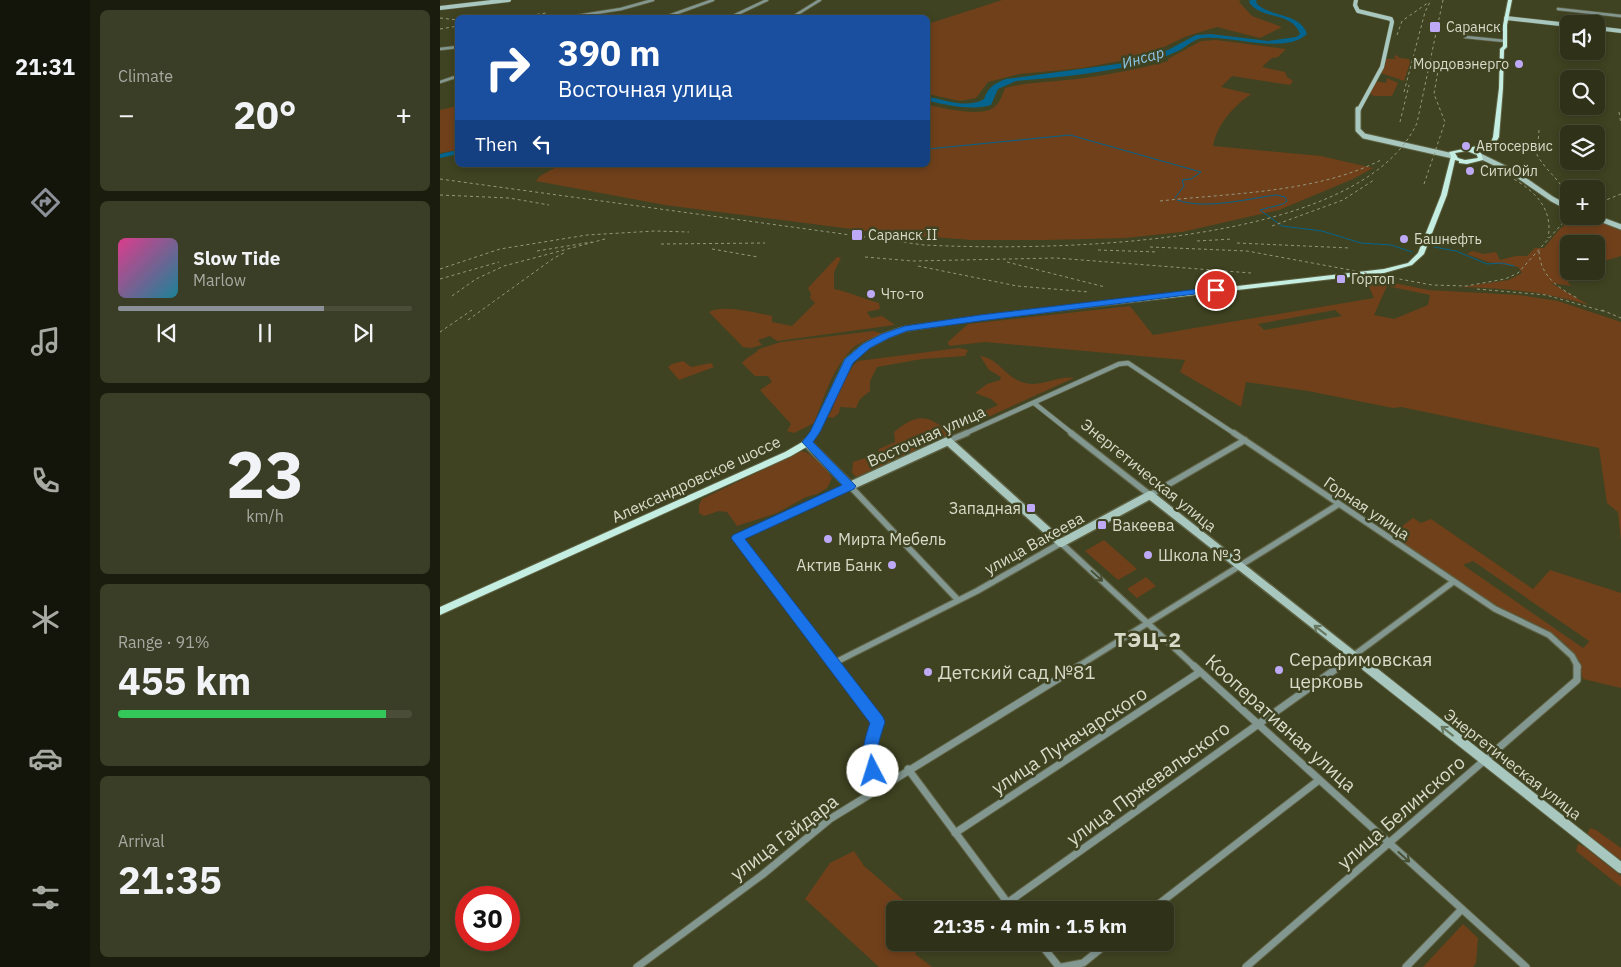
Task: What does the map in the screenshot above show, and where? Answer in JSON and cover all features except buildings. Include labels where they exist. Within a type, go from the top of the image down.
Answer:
[{"type":"main road","points":[[1453,157],[1466,149],[1493,142],[1496,137],[1501,88],[1502,49],[1505,47],[1506,18],[1510,0]]},
{"type":"main road","points":[[1453,157],[1467,162],[1481,159],[1479,150],[1482,146]]},
{"type":"main road","points":[[1466,149],[1480,155]]},
{"type":"main road","name":"Александровское шоссе","points":[[440,611],[788,454],[807,442],[818,427],[848,361],[866,346],[894,332],[980,318],[1405,267],[1415,261],[1421,254],[1441,203],[1453,157]]},
{"type":"street","points":[[440,8],[509,0]]},
{"type":"street","points":[[583,15],[621,9],[653,0]]},
{"type":"street","points":[[671,15],[713,0]]},
{"type":"street","points":[[735,15],[767,0]]},
{"type":"street","points":[[796,15],[820,0]]},
{"type":"street","points":[[1356,0],[1355,5],[1358,12],[1386,17],[1391,19],[1392,22],[1382,67],[1358,109],[1358,130],[1364,136],[1373,139],[1443,153],[1453,157]]},
{"type":"street","points":[[1558,9],[1621,16]]},
{"type":"street","points":[[1506,18],[1560,24]]},
{"type":"street","points":[[1505,42],[1465,37],[1466,27],[1506,31]]},
{"type":"street","points":[[1605,29],[1621,31]]},
{"type":"street","points":[[440,49],[455,46]]},
{"type":"street","points":[[440,82],[455,77]]},
{"type":"street","points":[[1480,155],[1513,172],[1560,203]]},
{"type":"street","points":[[1475,161],[1493,163]]},
{"type":"street","points":[[1605,221],[1620,226]]},
{"type":"street","name":"Восточная улица","points":[[834,664],[737,538],[1119,364],[1128,363]]},
{"type":"street","name":"Горная улица","points":[[1128,363],[1453,582],[1495,609],[1546,633],[1563,645],[1573,658],[1579,674],[1577,680]]},
{"type":"street","name":"Энергетическая улица","points":[[1034,403],[1621,868]]},
{"type":"street","name":"улица Вакеева","points":[[834,664],[958,600],[1150,495],[1244,440]]},
{"type":"street","name":"Кооперативная улица","points":[[948,441],[1526,967]]},
{"type":"street","points":[[807,442],[958,600]]},
{"type":"street","name":"улица Гайдара","points":[[637,967],[762,875],[830,819],[1339,504]]},
{"type":"street","name":"улица Пржевальского","points":[[1010,901],[1353,656],[1453,582]]},
{"type":"street","points":[[834,664],[878,722],[872,739],[870,756],[873,771],[881,787]]},
{"type":"street","name":"улица Луначарского","points":[[955,833],[1200,672]]},
{"type":"street","name":"улица Белинского","points":[[1246,967],[1577,680]]},
{"type":"street","points":[[908,769],[1006,901]]},
{"type":"street","points":[[1163,901],[1319,780]]},
{"type":"street","points":[[1406,967],[1462,909]]},
{"type":"street","points":[[1047,951],[1061,967],[1083,963],[1098,951]]},
{"type":"shaded area","points":[[1002,0],[1241,0],[1239,2],[1252,16],[1282,27],[1260,38],[1217,27],[1187,36],[1145,56],[1083,68],[1019,74],[988,82],[976,98],[960,101],[930,94],[930,23]]},
{"type":"shaded area","points":[[1216,40],[1286,49],[1278,57],[1272,58],[1262,67],[1285,72],[1287,77],[1293,81],[1290,85],[1232,76],[1221,87],[1251,94],[1227,116],[1218,130],[1213,146],[1321,156],[1373,168],[1353,179],[1279,210],[1182,232],[1125,238],[1046,240],[972,240],[891,234],[665,205],[536,181],[540,176],[556,167],[930,167],[930,105],[970,112],[987,111],[997,104],[1005,88],[1112,74],[1145,67],[1168,61],[1168,59],[1201,41]]},
{"type":"shaded area","points":[[1396,55],[1400,58],[1409,59],[1410,63],[1404,81],[1381,73],[1386,59],[1396,59],[1394,57]]},
{"type":"shaded area","points":[[1387,78],[1398,83],[1392,96],[1374,96],[1368,93],[1375,81],[1386,83]]},
{"type":"shaded area","points":[[455,106],[455,150],[440,153],[440,110]]},
{"type":"shaded area","points":[[1605,223],[1621,228],[1621,256],[1605,261],[1605,235],[1560,235],[1560,280],[1569,280],[1568,283],[1572,286],[1551,283],[1589,305],[1526,292],[1494,288],[1461,287],[1509,280],[1522,273],[1518,267],[1488,262],[1467,254],[1472,251],[1484,254],[1496,252],[1500,260],[1516,256],[1527,256],[1535,248],[1544,248],[1565,225],[1605,225]]},
{"type":"shaded area","points":[[837,257],[841,258],[834,272],[834,289],[879,303],[880,309],[867,312],[871,318],[882,316],[895,325],[777,341],[770,336],[758,340],[762,345],[751,348],[743,347],[709,312],[723,309],[749,311],[772,316],[772,322],[792,326],[815,303],[810,298],[811,294],[808,288]]},
{"type":"shaded area","points":[[1370,278],[1428,290],[1519,295],[1558,301],[1621,322],[1621,541],[1618,512],[1607,503],[1599,448],[1401,407],[1393,408],[1308,391],[1246,382],[1241,407],[1180,372],[1185,360],[985,342],[949,346],[948,342],[968,324],[1130,306],[1153,335],[1374,298],[1366,280]],"holes":[[[1387,286],[1430,295],[1428,305],[1394,319],[1374,315]],[[1335,310],[1342,316],[1264,330],[1258,324]]]},
{"type":"shaded area","points":[[874,331],[883,334],[854,347],[840,363],[814,423],[794,433],[787,431],[791,424],[760,390],[772,382],[768,376],[755,376],[742,363],[759,349],[781,342]]},
{"type":"shaded area","points":[[959,348],[968,350],[965,356],[922,359],[877,367],[870,381],[870,391],[860,399],[856,408],[840,407],[839,413],[833,418],[827,417],[832,410],[846,376],[858,361]]},
{"type":"shaded area","points":[[980,356],[992,360],[1009,375],[1027,383],[1034,384],[1061,378],[1074,378],[856,477],[852,473],[853,462],[878,454],[879,449],[895,442],[894,432],[910,421],[921,418],[933,421],[939,425],[956,425],[998,405],[991,399],[975,393],[987,384],[1000,380],[1001,377],[989,370]]},
{"type":"shaded area","points":[[683,361],[691,367],[711,363],[714,367],[679,380],[668,367]]},
{"type":"shaded area","points":[[802,451],[814,458],[832,478],[827,488],[777,513],[737,526],[727,512],[719,511],[704,516],[699,513],[699,505],[702,499]]},
{"type":"shaded area","points":[[1413,518],[1421,523],[1431,519],[1533,589],[1550,570],[1621,593],[1621,688],[1583,679],[1578,662],[1570,649],[1547,630],[1490,602],[1390,535]],"holes":[[[1473,561],[1589,641],[1583,648],[1463,565]]]},
{"type":"shaded area","points":[[1104,540],[1137,569],[1118,580],[1085,551]]},
{"type":"shaded area","points":[[1146,577],[1156,586],[1137,598],[1127,589]]},
{"type":"shaded area","points":[[1590,828],[1596,830],[1621,848],[1621,861],[1587,834]]},
{"type":"shaded area","points":[[1578,844],[1585,847],[1621,876],[1621,887],[1576,851]]},
{"type":"shaded area","points":[[854,851],[864,866],[905,901],[886,901],[886,951],[917,951],[915,954],[932,967],[879,967],[805,899],[830,863]]},
{"type":"shaded area","points":[[1463,924],[1478,938],[1476,963],[1473,967],[1423,967]]},
{"type":"water","points":[[1250,0],[1256,0],[1257,4],[1263,8],[1298,22],[1304,27],[1307,34],[1297,40],[1272,44],[1203,38],[1191,42],[1180,50],[1168,55],[1132,66],[1082,74],[1016,81],[998,89],[991,105],[983,107],[960,107],[930,101],[930,97],[964,104],[977,102],[984,99],[992,86],[1006,79],[1132,62],[1168,50],[1196,35],[1211,34],[1268,41],[1296,37],[1300,34],[1290,22],[1260,11],[1249,2]]},
{"type":"waterway","points":[[930,149],[1070,135],[1201,172],[1191,179],[1182,180],[1184,186],[1175,198]]},
{"type":"waterway","name":"Инсар","points":[[440,156],[455,153]]},
{"type":"waterway","points":[[1177,200],[1189,203],[1213,204],[1276,195],[1285,197],[1287,201],[1283,204],[1260,210],[1282,226],[1322,231],[1361,243],[1391,245],[1412,252]]},
{"type":"waterway","points":[[1434,247],[1456,251],[1487,264],[1502,263],[1514,266]]},
{"type":"railway","points":[[1404,92],[1425,12],[1431,0]]},
{"type":"railway","points":[[440,179],[924,245],[977,247],[1044,246],[1117,242],[1194,234],[1267,219],[1332,196],[1384,165],[1417,123],[1443,0]]},
{"type":"railway","points":[[1397,35],[1402,21],[1429,2]]},
{"type":"railway","points":[[533,15],[546,13]]},
{"type":"railway","points":[[440,18],[455,20]]},
{"type":"railway","points":[[440,29],[455,26]]},
{"type":"railway","points":[[1424,184],[1445,122],[1434,94],[1438,71],[1437,62]]},
{"type":"railway","points":[[1400,122],[1409,85]]},
{"type":"railway","points":[[1619,112],[1621,124]]},
{"type":"railway","points":[[1539,130],[1537,155],[1560,184]]},
{"type":"railway","points":[[1160,201],[1273,190],[1301,185],[1356,171],[1381,160]]},
{"type":"railway","points":[[1482,163],[1519,182],[1539,200],[1546,211],[1549,223],[1548,238]]},
{"type":"railway","points":[[1272,226],[1343,200],[1374,180]]},
{"type":"railway","points":[[1605,200],[1621,194]]},
{"type":"railway","points":[[440,195],[509,198],[549,205]]},
{"type":"railway","points":[[1150,247],[1247,251],[1432,285],[1466,286],[1505,279],[1518,273],[1561,225]]},
{"type":"railway","points":[[440,269],[500,249],[587,235],[655,231],[689,232]]},
{"type":"railway","points":[[452,296],[476,279],[504,266],[605,239]]},
{"type":"railway","points":[[1197,241],[1233,239]]},
{"type":"railway","points":[[537,251],[592,242]]},
{"type":"railway","points":[[661,244],[765,243]]},
{"type":"railway","points":[[1237,243],[1350,248]]},
{"type":"railway","points":[[712,249],[758,257]]},
{"type":"railway","points":[[1098,250],[1158,252]]},
{"type":"railway","points":[[1539,251],[1540,260],[1547,274],[1557,286],[1579,299]]},
{"type":"railway","points":[[468,320],[554,258],[564,253]]},
{"type":"railway","points":[[865,257],[913,261],[1056,258],[1251,273]]},
{"type":"railway","points":[[440,279],[499,262]]},
{"type":"railway","points":[[1007,262],[1105,287]]},
{"type":"railway","points":[[918,266],[1017,286],[1089,292]]},
{"type":"railway","points":[[1477,289],[1546,295],[1606,312]]},
{"type":"railway","points":[[440,332],[472,310]]},
{"type":"railway","points":[[1602,310],[1621,318]]},
{"type":"place","name":"Саранск","points":[[1435,27]]},
{"type":"place","name":"Мордовэнерго","points":[[1519,64]]},
{"type":"place","name":"Автосервис","points":[[1466,146]]},
{"type":"place","name":"СитиОйл","points":[[1470,171]]},
{"type":"place","name":"Саранск II","points":[[857,235]]},
{"type":"place","name":"Башнефть","points":[[1404,239]]},
{"type":"place","name":"Гортоп","points":[[1341,279]]},
{"type":"place","name":"Что-то","points":[[871,294]]},
{"type":"place","name":"Западная","points":[[1031,508]]},
{"type":"place","name":"Вакеева","points":[[1102,525]]},
{"type":"place","name":"Мирта Мебель","points":[[828,539]]},
{"type":"place","name":"Школа № 3","points":[[1148,555]]},
{"type":"place","name":"Актив Банк","points":[[892,565]]},
{"type":"place","name":"Серафимовская церковь","points":[[1279,670]]},
{"type":"place","name":"Детский сад №81","points":[[928,672]]},
{"type":"district","name":"ТЭЦ-2","points":[[1148,640]]},
{"type":"route","points":[[873,771],[870,756],[874,730],[878,722],[737,538],[850,486],[807,442],[815,432],[848,361],[866,346],[894,332],[905,329],[980,318],[1216,290]]}]
